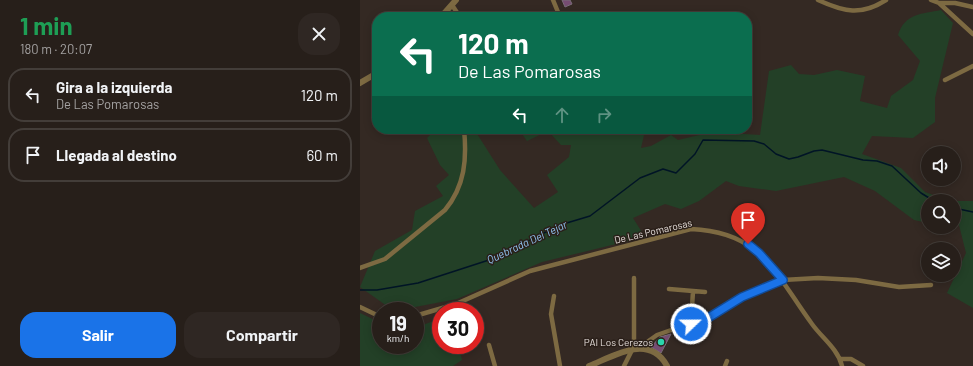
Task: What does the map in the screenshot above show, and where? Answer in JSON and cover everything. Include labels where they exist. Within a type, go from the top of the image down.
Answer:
[{"type":"street","points":[[553,0],[558,12]]},
{"type":"street","points":[[818,0],[838,8],[857,11],[871,8],[886,0]]},
{"type":"street","points":[[931,0],[939,3],[973,34]]},
{"type":"street","points":[[939,3],[955,1],[973,7]]},
{"type":"street","points":[[445,12],[454,2],[458,12]]},
{"type":"street","points":[[945,80],[973,66]]},
{"type":"street","points":[[360,83],[372,76]]},
{"type":"street","points":[[360,268],[385,259],[445,210],[452,201],[463,177],[466,149],[464,134]]},
{"type":"street","name":"De Las Pomarosas","points":[[424,313],[456,304],[530,271],[691,229],[729,237],[748,244],[759,253],[783,280],[813,325],[841,359]]},
{"type":"street","points":[[624,366],[633,348],[634,278]]},
{"type":"street","points":[[589,366],[633,348],[640,347],[656,335],[708,318],[742,297],[783,280],[818,278],[856,280],[899,287],[931,285]]},
{"type":"street","points":[[669,289],[705,292]]},
{"type":"street","points":[[691,324],[693,292]]},
{"type":"street","points":[[554,296],[551,314],[560,366]]},
{"type":"street","points":[[360,307],[372,313]]},
{"type":"street","points":[[489,345],[495,366]]},
{"type":"street","points":[[640,347],[658,356],[667,366]]},
{"type":"street","points":[[842,366],[841,359],[851,359],[863,366]]},
{"type":"street","points":[[725,366],[727,361]]},
{"type":"green space","points":[[941,10],[953,23],[935,98],[935,122],[913,138],[872,136],[862,154],[901,168],[925,192],[931,194],[921,194],[921,222],[914,220],[875,191],[844,177],[776,191],[739,186],[726,181],[699,201],[681,209],[665,204],[633,218],[645,237],[542,262],[457,299],[432,302],[432,304],[424,305],[424,302],[381,302],[360,287],[375,251],[412,230],[415,211],[443,196],[436,186],[449,175],[440,165],[427,138],[431,134],[477,134],[500,170],[534,208],[558,192],[547,175],[569,157],[571,145],[561,145],[551,134],[644,134],[641,148],[651,146],[671,135],[678,140],[704,134],[760,135],[769,71],[791,65],[799,74],[814,75],[837,70],[865,76],[860,101],[887,108],[891,96],[913,80],[920,61],[898,35],[905,22],[915,16]]},
{"type":"green space","points":[[522,134],[542,134],[527,141]]},
{"type":"green space","points":[[961,201],[973,201],[973,308],[947,293],[952,282],[961,282],[961,264],[966,253],[961,233]]},
{"type":"green space","points":[[360,313],[372,319],[372,354],[424,354],[424,325],[432,321],[432,354],[461,354],[462,360],[453,366],[360,366]]},
{"type":"building","points":[[562,0],[570,0],[572,4],[565,7]]},
{"type":"building","name":"PAI Los Cerezos","points":[[671,334],[661,353],[651,347],[660,337]]},
{"type":"waterway","name":"Quebrada Del Tejar","points":[[360,290],[377,290],[418,283],[492,259],[560,225],[590,216],[640,178],[663,169],[676,173],[695,154],[703,140],[754,141],[764,144],[776,154],[789,159],[822,150],[863,160],[877,161],[892,166],[923,194]]},
{"type":"waterway","name":"Quebrada Del Tejar","points":[[961,209],[973,212]]},
{"type":"place","name":"PAI Los Cerezos","points":[[661,342]]},
{"type":"route","points":[[691,324],[708,318],[742,297],[783,280],[759,253],[748,244]]}]
